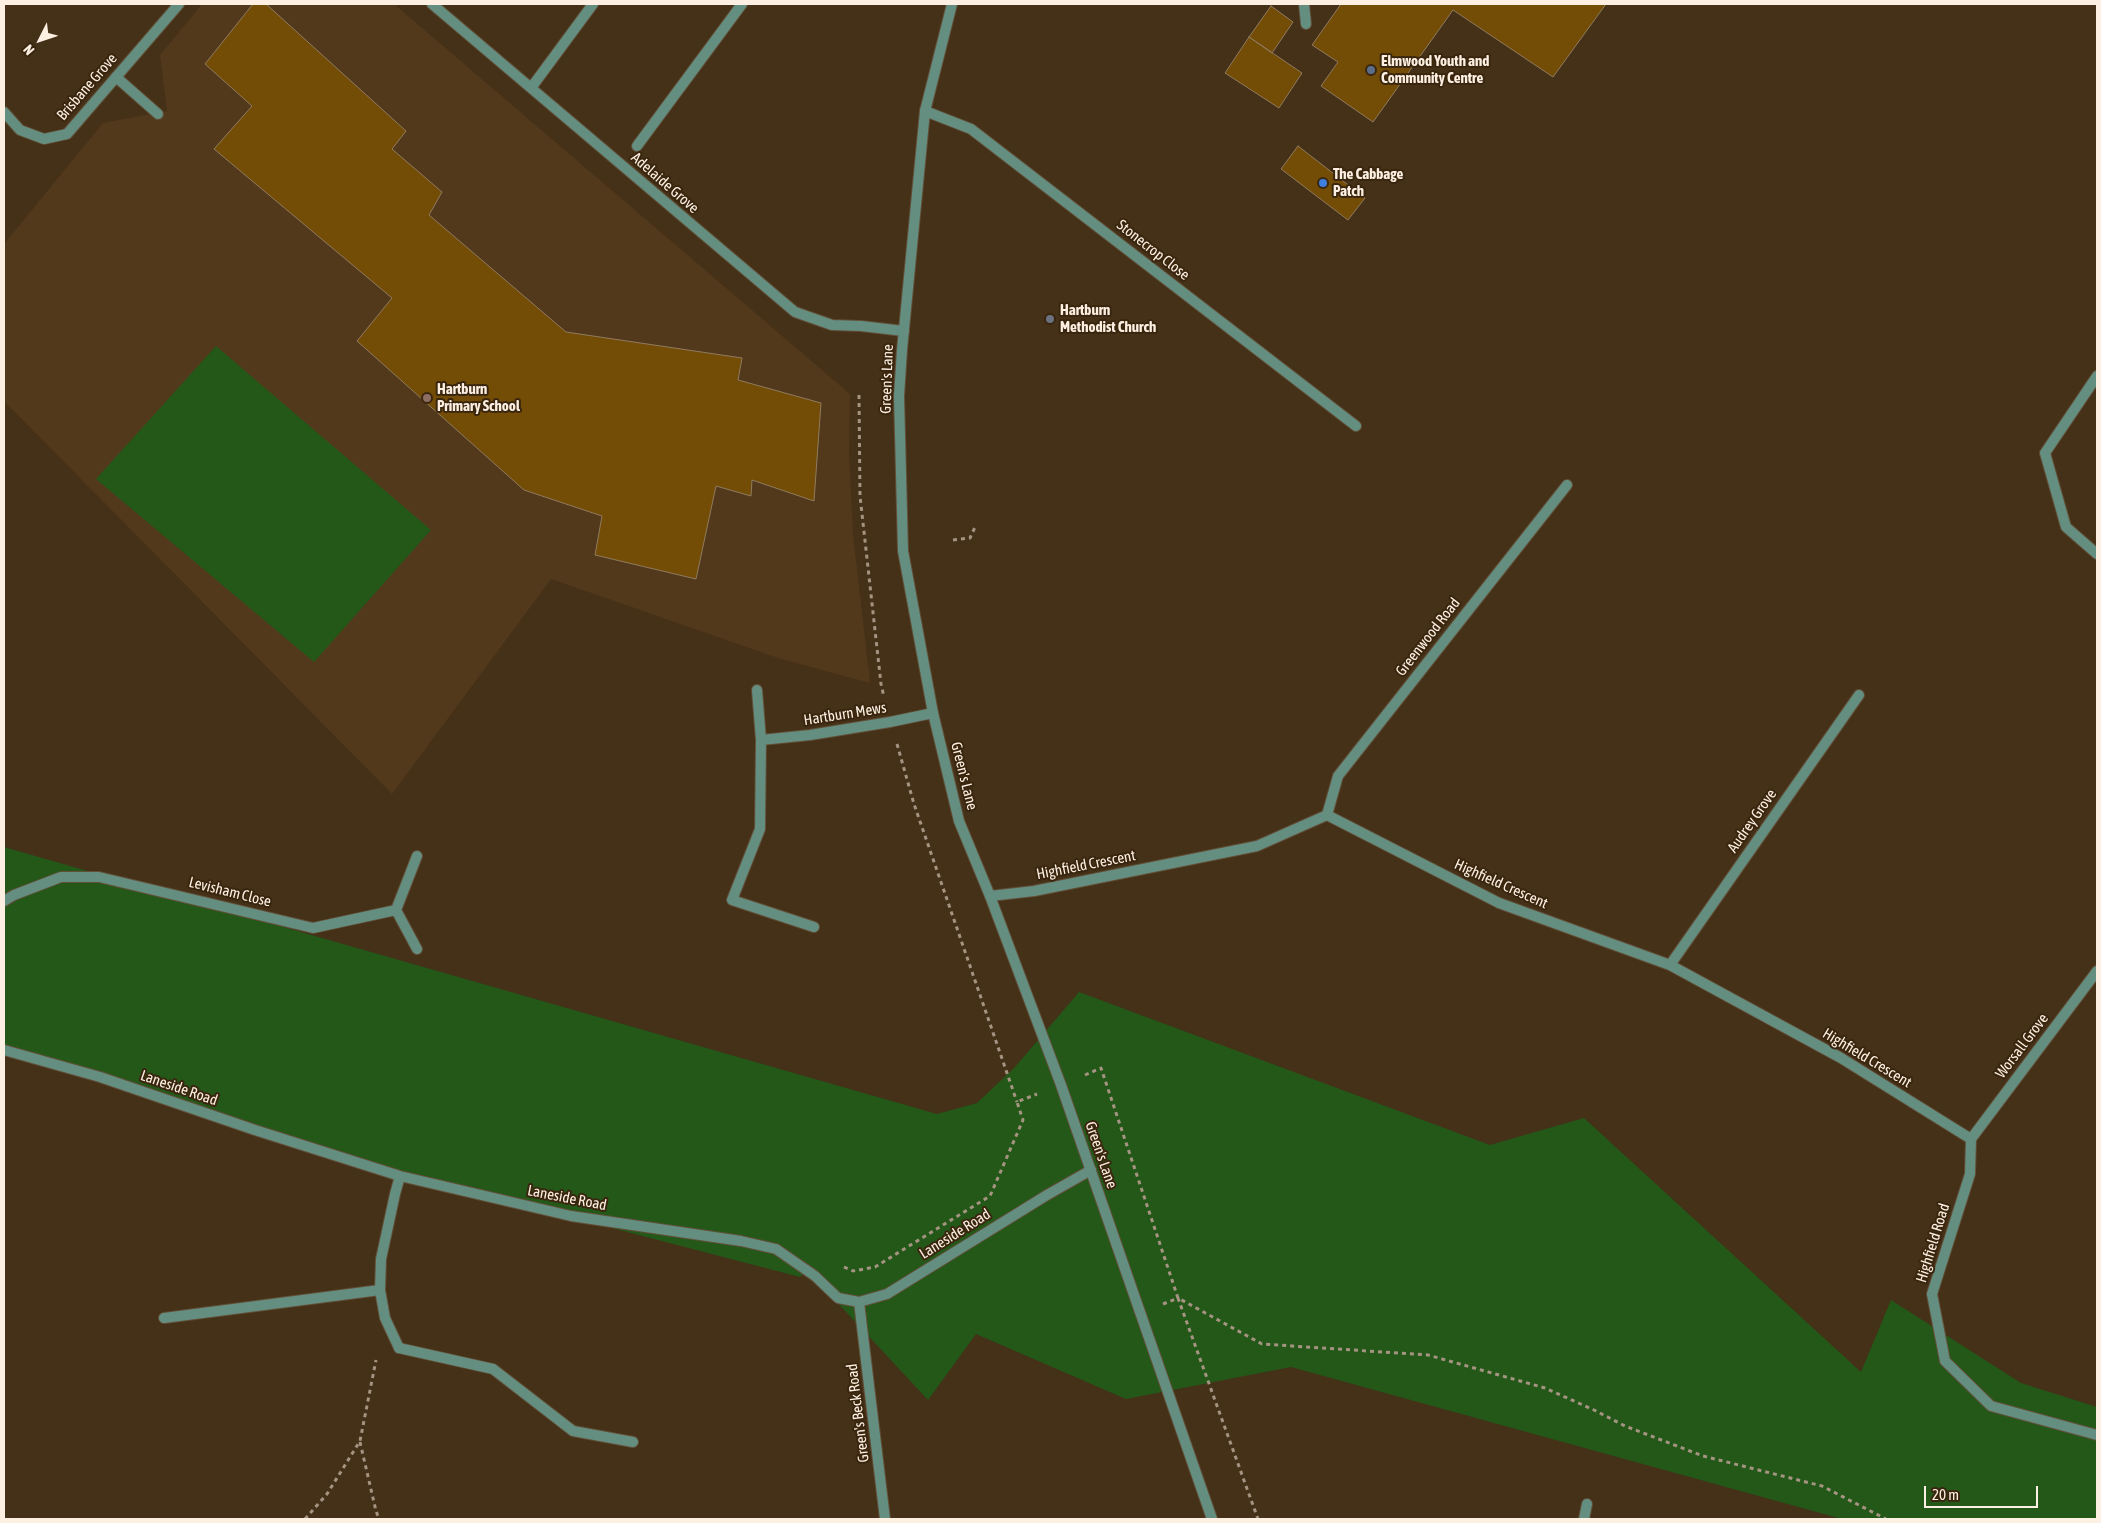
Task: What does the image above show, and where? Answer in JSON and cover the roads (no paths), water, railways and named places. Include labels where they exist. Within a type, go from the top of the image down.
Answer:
[{"type":"street","name":"Brisbane Grove","points":[[4,112],[20,130],[44,139],[67,134],[179,4]]},
{"type":"street","name":"Adelaide Grove","points":[[432,4],[796,312],[832,325],[904,331]]},
{"type":"street","points":[[531,88],[593,4]]},
{"type":"street","points":[[637,146],[742,4]]},
{"type":"street","name":"Green's Lane","points":[[952,4],[925,111],[904,331],[899,396],[903,551],[932,713],[960,821],[1061,1085],[1212,1519]]},
{"type":"street","points":[[1304,4],[1306,24]]},
{"type":"street","points":[[116,77],[158,114]]},
{"type":"street","name":"Stonecrop Close","points":[[925,111],[972,129],[1356,426]]},
{"type":"street","points":[[2097,376],[2045,453],[2066,527],[2097,554]]},
{"type":"street","name":"Greenwood Road","points":[[1328,815],[1338,776],[1567,485]]},
{"type":"street","points":[[757,690],[761,740],[760,830],[732,900],[814,927]]},
{"type":"street","name":"Audrey Grove","points":[[1670,965],[1859,695]]},
{"type":"street","name":"Hartburn Mews","points":[[761,740],[819,734],[932,713]]},
{"type":"street","name":"Highfield Crescent","points":[[990,896],[1034,891],[1257,846],[1328,815],[1499,903],[1670,965],[1841,1058],[1970,1139]]},
{"type":"street","points":[[417,856],[396,910],[417,949]]},
{"type":"street","name":"Levisham Close","points":[[4,901],[14,895],[61,877],[100,877],[313,928],[396,910]]},
{"type":"street","name":"Worsall Grove","points":[[1970,1139],[2097,970]]},
{"type":"street","name":"Laneside Road","points":[[4,1050],[100,1077],[255,1130],[400,1176],[571,1216],[741,1241],[776,1250],[815,1276],[838,1298],[859,1302],[887,1294],[1091,1170]]},
{"type":"street","name":"Highfield Road","points":[[1970,1139],[1970,1174],[1932,1294],[1945,1361],[1991,1406],[2097,1435]]},
{"type":"street","points":[[400,1176],[381,1259],[380,1290],[385,1318],[399,1348],[493,1369],[574,1431],[633,1442]]},
{"type":"street","points":[[164,1318],[380,1290]]},
{"type":"street","name":"Green's Beck Road","points":[[859,1302],[885,1519]]},
{"type":"street","points":[[1584,1519],[1587,1504]]},
{"type":"place","name":"Elmwood Youth and Community Centre","points":[[1371,70]]},
{"type":"place","name":"The Cabbage Patch","points":[[1323,183]]},
{"type":"place","name":"Hartburn Methodist Church","points":[[1050,319]]},
{"type":"place","name":"Hartburn Primary School","points":[[427,398]]}]
